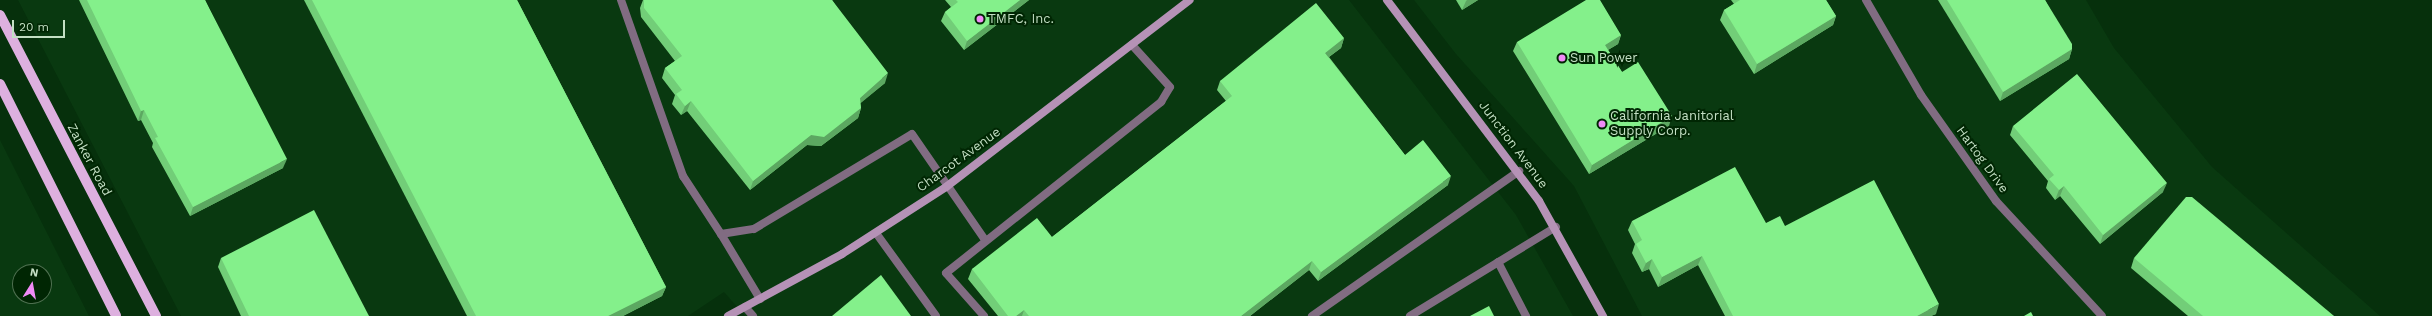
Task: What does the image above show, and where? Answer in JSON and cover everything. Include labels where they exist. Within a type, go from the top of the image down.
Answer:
[{"type":"main road","name":"Charcot Avenue","points":[[728,316],[876,233],[946,187],[1190,0]]},
{"type":"main road","name":"Junction Avenue","points":[[1387,0],[1519,171],[1556,227],[1603,316]]},
{"type":"main road","name":"Zanker Road","points":[[0,15],[156,316]]},
{"type":"main road","points":[[0,84],[116,316]]},
{"type":"street","points":[[621,0],[683,176],[721,234],[760,299]]},
{"type":"street","name":"Hartog Drive","points":[[1866,0],[1921,95],[1996,201],[2102,316]]},
{"type":"street","points":[[984,316],[946,273],[985,240],[1161,102],[1170,87],[1132,45]]},
{"type":"street","points":[[721,234],[754,229],[912,134],[946,187],[985,240]]},
{"type":"street","points":[[1312,316],[1519,171]]},
{"type":"street","points":[[1410,316],[1556,227]]},
{"type":"street","points":[[876,233],[936,316]]},
{"type":"street","points":[[1498,262],[1526,316]]},
{"type":"street","points":[[745,307],[753,316]]},
{"type":"shaded area","points":[[18,0],[1349,0],[1516,215],[1573,316],[745,316],[724,292],[688,316],[181,316]]},
{"type":"shaded area","points":[[1414,0],[2086,0],[2114,48],[2212,167],[2380,316],[1642,316],[1574,186],[1456,54]]},
{"type":"shaded area","points":[[0,140],[89,316],[0,316]]},
{"type":"building","points":[[87,0],[205,0],[287,159],[193,207],[155,138],[158,137],[144,110],[141,111]]},
{"type":"building","points":[[312,0],[517,0],[666,287],[608,316],[476,316]]},
{"type":"building","points":[[644,0],[832,0],[888,73],[860,98],[861,108],[824,137],[811,135],[753,181],[691,101],[685,106],[676,94],[682,90],[665,68],[682,56],[644,8]]},
{"type":"building","points":[[956,0],[1020,0],[967,41],[945,12],[958,2]]},
{"type":"building","points":[[1586,0],[1600,0],[1621,35],[1605,45],[1622,72],[1638,62],[1672,116],[1592,165],[1517,42]]},
{"type":"building","points":[[1740,0],[1826,0],[1836,16],[1757,64],[1724,10]]},
{"type":"building","points":[[1947,0],[2045,0],[2072,44],[2072,49],[2003,92]]},
{"type":"building","points":[[1316,3],[1344,38],[1325,53],[1405,155],[1423,140],[1451,176],[1321,272],[1312,261],[1241,316],[1029,316],[1024,310],[1016,316],[1008,316],[972,269],[1037,218],[1052,237],[1232,96],[1220,81]]},
{"type":"building","points":[[2077,74],[2167,183],[2103,235],[2064,186],[2059,190],[2049,179],[2054,175],[2013,126]]},
{"type":"building","points":[[1735,167],[1766,223],[1780,216],[1785,226],[1874,180],[1939,304],[1917,316],[1733,316],[1702,256],[1662,277],[1652,259],[1646,263],[1636,244],[1642,240],[1632,221]]},
{"type":"building","points":[[2186,197],[2192,197],[2334,316],[2203,316],[2134,258]]},
{"type":"building","points":[[314,210],[369,316],[249,316],[221,258]]},
{"type":"building","points":[[881,275],[911,316],[832,316]]},
{"type":"building","points":[[1489,306],[1494,316],[1470,316]]},
{"type":"building","points":[[2031,312],[2033,316],[2024,316]]},
{"type":"place","name":"TMFC, Inc.","points":[[980,19]]},
{"type":"place","name":"Sun Power","points":[[1562,58]]},
{"type":"place","name":"California Janitorial Supply Corp.","points":[[1602,124]]}]
